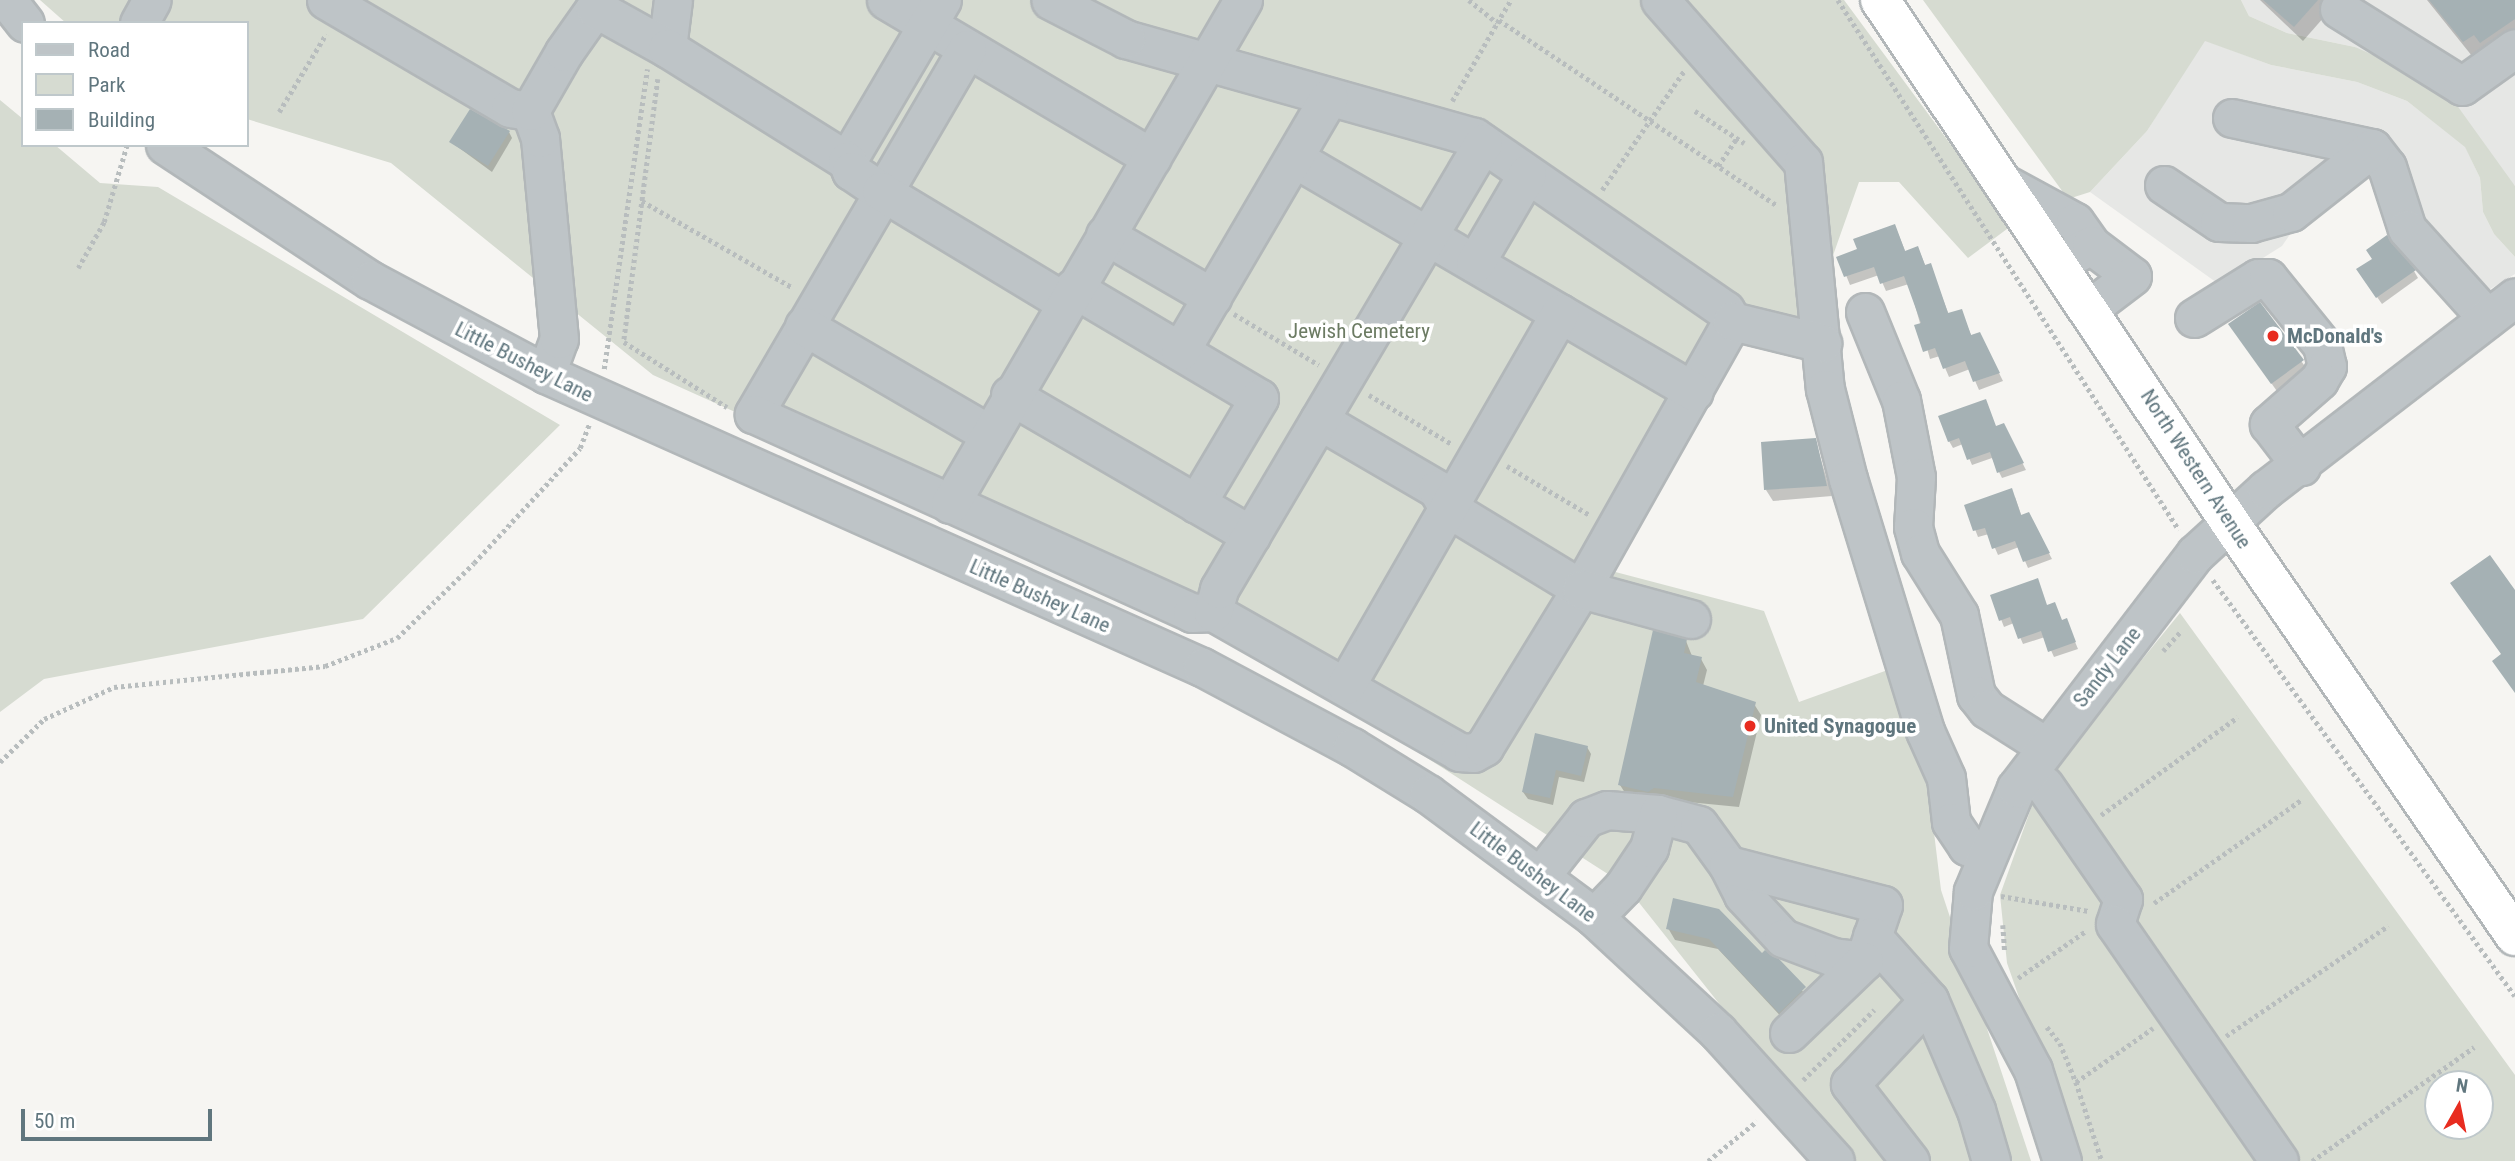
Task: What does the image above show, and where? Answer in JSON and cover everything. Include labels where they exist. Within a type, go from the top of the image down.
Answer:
[{"type":"highway","name":"North Western Avenue","points":[[1881,0],[2007,185],[2075,253],[2090,308],[2229,522],[2515,936]]},
{"type":"street","points":[[7,0],[23,21]]},
{"type":"street","points":[[140,21],[152,0]]},
{"type":"street","points":[[659,43],[673,0]]},
{"type":"street","points":[[886,0],[935,12],[967,48],[1152,158]]},
{"type":"street","points":[[1050,0],[1099,28],[1206,63],[1437,127],[1483,144],[1725,310],[1732,321],[1822,343]]},
{"type":"street","points":[[950,504],[1010,395],[1243,0]]},
{"type":"street","points":[[1660,0],[1803,162],[1825,389],[1848,479],[1925,731],[1946,778],[1951,822],[1967,846],[1985,854]]},
{"type":"street","points":[[333,4],[510,108],[530,111]]},
{"type":"street","points":[[530,111],[564,52],[595,8],[659,43],[846,161],[851,171],[881,191],[1069,295],[1180,351],[1259,398],[1196,504]]},
{"type":"street","points":[[2339,9],[2462,86],[2515,48]]},
{"type":"street","points":[[846,161],[935,12]]},
{"type":"street","points":[[967,48],[881,191],[754,414],[1192,613],[1213,612],[1346,685],[1459,752],[1473,753],[1484,747],[1581,589],[1732,321]]},
{"type":"street","points":[[1180,351],[1329,97]]},
{"type":"street","points":[[530,111],[540,138],[559,339],[546,374]]},
{"type":"street","points":[[2232,118],[2372,148],[2387,167],[2407,229],[2501,307]]},
{"type":"street","points":[[1213,612],[1219,589],[1483,144]]},
{"type":"street","name":"Little Bushey Lane","points":[[168,147],[370,280],[546,374],[1278,705],[1428,794],[1541,875],[1660,975],[1783,1099],[1835,1161]]},
{"type":"street","points":[[2164,185],[2219,222],[2250,223],[2291,212],[2372,148]]},
{"type":"street","points":[[1294,158],[1694,392]]},
{"type":"street","points":[[1475,264],[1527,174]]},
{"type":"street","points":[[1105,235],[1212,296]]},
{"type":"street","points":[[2075,253],[2132,276],[2090,308]]},
{"type":"street","points":[[2194,318],[2258,278],[2268,278],[2322,345],[2327,366],[2319,380],[2269,424],[2301,466]]},
{"type":"street","name":"Sandy Lane","points":[[2062,1161],[2033,1070],[1968,948],[1992,891],[1985,854],[2016,788],[2045,746],[2194,554],[2229,522],[2501,307]]},
{"type":"street","points":[[1865,312],[1902,400],[1916,477],[1913,527],[1920,553],[1959,615],[1976,695],[1987,709],[2045,746]]},
{"type":"street","points":[[1346,685],[1560,313]]},
{"type":"street","points":[[811,314],[988,433]]},
{"type":"street","points":[[1010,395],[1251,535]]},
{"type":"street","points":[[1319,420],[1437,489],[1448,508],[1581,589],[1691,619]]},
{"type":"street","points":[[2044,785],[2123,899],[2117,920],[2175,1013],[2279,1161]]},
{"type":"street","points":[[1541,875],[1586,818],[1607,810],[1658,814],[1699,825],[1728,865],[1743,895],[1783,938],[1833,957],[1868,949]]},
{"type":"street","points":[[1594,917],[1623,887],[1649,848],[1658,814]]},
{"type":"street","points":[[1728,865],[1883,905],[1868,949],[1789,1033]]},
{"type":"street","points":[[1868,949],[1929,1000],[1976,1110],[1991,1161]]},
{"type":"street","points":[[1910,1161],[1850,1084],[1929,1000]]},
{"type":"path","points":[[1469,0],[1811,228]]},
{"type":"path","points":[[1437,127],[1511,0]]},
{"type":"path","points":[[1838,0],[2194,554],[2515,996]]},
{"type":"path","points":[[279,112],[333,4]]},
{"type":"path","points":[[659,43],[660,69],[624,342],[676,378],[739,414],[754,414]]},
{"type":"path","points":[[0,762],[44,719],[114,687],[325,666],[397,639],[474,563],[580,447],[599,400],[659,43]]},
{"type":"path","points":[[1588,215],[1701,47]]},
{"type":"path","points":[[78,268],[104,222],[126,147]]},
{"type":"path","points":[[642,201],[811,314]]},
{"type":"path","points":[[1481,451],[1615,530]]},
{"type":"path","points":[[2154,660],[2181,631]]},
{"type":"path","points":[[2077,832],[2238,717]]},
{"type":"path","points":[[2009,973],[2012,982],[2098,923],[2140,912],[2301,800]]},
{"type":"path","points":[[2007,964],[1992,891],[2117,920]]},
{"type":"path","points":[[2204,1051],[2388,926]]},
{"type":"path","points":[[2076,1082],[2175,1013]]},
{"type":"path","points":[[2044,1023],[2060,1043],[2102,1161]]},
{"type":"path","points":[[2312,1161],[2474,1047]]},
{"type":"path","points":[[1709,1161],[1783,1099]]},
{"type":"shaded area","points":[[2241,0],[2515,0],[2515,186],[2355,47],[2287,33],[2249,16]]},
{"type":"shaded area","points":[[2204,40],[2271,65],[2357,82],[2407,101],[2465,146],[2480,178],[2483,212],[2494,234],[2515,257],[2515,274],[2464,305],[2417,251],[2363,167],[2302,217],[2282,246],[2220,285],[2090,192],[2147,131]]},
{"type":"green space","name":"Jewish Cemetery","points":[[40,0],[1844,0],[2011,226],[1968,258],[1899,182],[1859,182],[1807,329],[1751,311],[1604,569],[1764,611],[1799,702],[1896,667],[1926,767],[1941,890],[2031,1161],[1844,1161],[1625,885],[1248,643],[653,375],[391,163],[248,119],[248,21],[64,21]]},
{"type":"green space","points":[[1923,0],[2241,0],[2249,16],[2287,33],[2355,47],[2414,73],[2456,104],[2515,186],[2515,257],[2494,234],[2483,212],[2480,178],[2465,147],[2407,101],[2357,82],[2271,65],[2205,41],[2147,131],[2090,192],[2068,199]]},
{"type":"green space","points":[[0,100],[21,117],[21,147],[57,147],[100,183],[158,187],[560,425],[363,619],[44,679],[0,712]]},
{"type":"green space","points":[[2180,613],[2515,1075],[2515,1161],[2076,1161],[2007,963],[2000,895],[2039,786]]},
{"type":"building","points":[[2263,0],[2318,0],[2294,27]]},
{"type":"building","points":[[2429,0],[2515,0],[2515,19],[2480,43],[2474,35],[2463,42]]},
{"type":"building","points":[[470,109],[510,131],[488,166],[449,142]]},
{"type":"building","points":[[1895,224],[1905,251],[1918,246],[1925,265],[1931,263],[1948,313],[1962,309],[1971,335],[1980,332],[2000,373],[1973,382],[1965,361],[1943,369],[1935,348],[1923,352],[1914,325],[1921,323],[1904,276],[1880,284],[1874,267],[1844,277],[1836,257],[1857,249],[1853,239]]},
{"type":"building","points":[[2387,235],[2416,270],[2376,298],[2356,269],[2372,259],[2366,250]]},
{"type":"building","points":[[2260,302],[2304,360],[2271,384],[2228,324]]},
{"type":"building","points":[[1986,399],[1996,426],[2004,423],[2024,463],[1997,473],[1990,452],[1967,460],[1959,438],[1948,442],[1938,416]]},
{"type":"building","points":[[1816,438],[1827,486],[1764,490],[1761,442]]},
{"type":"building","points":[[2012,488],[2021,515],[2029,512],[2050,553],[2023,562],[2015,541],[1992,549],[1985,528],[1973,531],[1964,505]]},
{"type":"building","points":[[2490,555],[2515,590],[2515,693],[2492,661],[2501,654],[2450,583]]},
{"type":"building","points":[[2038,578],[2047,605],[2055,602],[2062,620],[2067,618],[2076,642],[2048,652],[2041,631],[2018,639],[2010,617],[1999,621],[1990,595]]},
{"type":"building","points":[[1653,630],[1687,639],[1684,653],[1702,657],[1696,682],[1756,702],[1733,797],[1654,788],[1648,792],[1618,785]]},
{"type":"building","points":[[1535,733],[1588,746],[1581,776],[1556,770],[1550,798],[1522,792]]},
{"type":"building","points":[[1673,898],[1719,909],[1762,953],[1765,950],[1779,959],[1806,987],[1779,1013],[1709,939],[1666,929]]},
{"type":"place","name":"McDonald's","points":[[2273,336]]},
{"type":"place","name":"United Synagogue","points":[[1750,726]]}]
